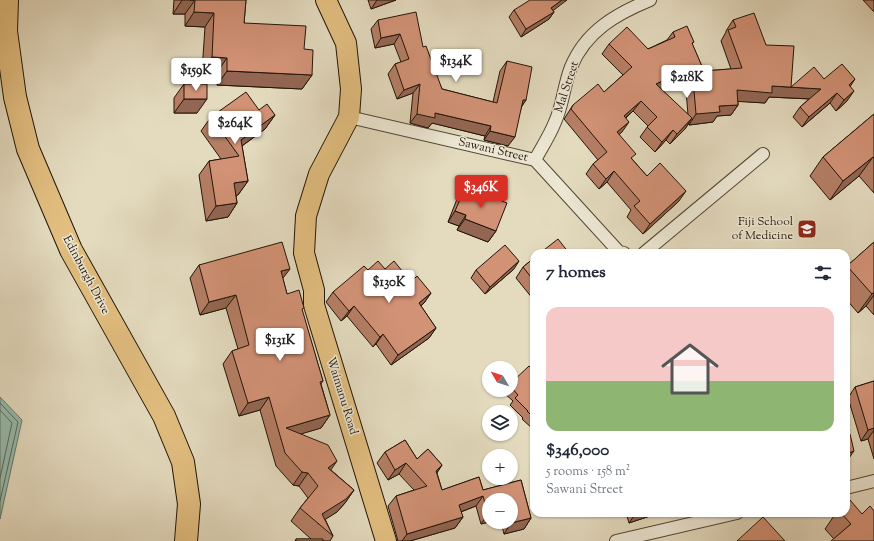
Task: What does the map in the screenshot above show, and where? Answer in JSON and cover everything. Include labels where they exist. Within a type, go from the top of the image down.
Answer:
[{"type":"highway","name":"Edinburgh Drive","points":[[7,0],[6,31],[15,97],[28,149],[71,250],[164,416],[183,462],[189,504],[186,541]]},
{"type":"main road","name":"Waimanu Road","points":[[326,0],[346,43],[351,89],[349,117],[319,174],[306,216],[304,254],[314,290],[314,305],[386,541]]},
{"type":"street","name":"Mal Street","points":[[535,160],[556,122],[571,67],[581,48],[594,33],[610,19],[650,0]]},
{"type":"street","name":"Sawani Street","points":[[349,117],[535,160],[616,249]]},
{"type":"street","points":[[649,249],[763,154]]},
{"type":"street","points":[[850,487],[874,481]]},
{"type":"street","points":[[616,541],[720,517]]},
{"type":"water","points":[[0,397],[22,420],[0,519]]},
{"type":"building","points":[[195,0],[246,0],[244,23],[306,26],[304,49],[313,50],[312,75],[227,71],[227,58],[212,57],[214,13],[194,12]]},
{"type":"building","points":[[530,0],[562,0],[551,8],[554,12],[526,29],[514,10]]},
{"type":"building","points":[[416,12],[423,47],[426,46],[442,89],[497,103],[507,61],[532,67],[526,100],[523,100],[515,137],[490,131],[491,126],[435,113],[435,118],[417,114],[420,84],[404,90],[395,64],[409,59],[400,34],[381,38],[378,20]]},
{"type":"building","points":[[754,13],[766,45],[794,46],[791,87],[814,67],[824,79],[842,64],[855,79],[849,85],[854,91],[844,100],[837,93],[809,117],[800,107],[821,89],[772,86],[772,93],[737,90],[738,105],[719,106],[720,112],[696,114],[692,67],[656,84],[692,118],[677,134],[673,130],[662,142],[647,127],[657,117],[641,101],[624,116],[629,122],[617,132],[636,154],[631,158],[647,176],[660,163],[686,191],[650,224],[634,206],[640,201],[614,171],[606,179],[593,164],[607,152],[571,109],[573,105],[598,84],[604,92],[632,67],[609,44],[627,27],[648,49],[675,37],[673,32],[687,26],[694,42],[692,43],[704,71],[742,68],[728,30],[736,27],[733,20]]},
{"type":"building","points":[[184,84],[207,84],[207,99],[184,99]]},
{"type":"building","points":[[246,92],[259,110],[267,104],[275,115],[241,140],[248,181],[234,183],[237,203],[216,206],[209,161],[239,156],[211,117]]},
{"type":"building","points":[[874,114],[874,158],[873,157],[843,181],[823,157]]},
{"type":"building","points":[[465,188],[481,195],[482,193],[507,203],[496,231],[465,219],[466,215],[455,211]]},
{"type":"building","points":[[558,239],[566,249],[545,249]]},
{"type":"building","points":[[282,242],[290,269],[281,271],[287,294],[299,290],[304,308],[302,309],[323,381],[320,382],[330,415],[286,428],[328,445],[337,461],[328,468],[354,490],[346,499],[322,514],[333,536],[300,508],[318,486],[308,473],[302,472],[285,453],[269,397],[248,403],[232,351],[249,345],[236,295],[209,302],[199,265]]},
{"type":"building","points":[[874,242],[874,292],[872,294],[850,269],[850,263]]},
{"type":"building","points":[[505,245],[519,261],[490,287],[476,270]]},
{"type":"building","points":[[378,261],[385,269],[394,261],[411,282],[417,276],[431,293],[419,303],[436,328],[398,355],[383,334],[380,337],[354,306],[349,311],[333,292],[364,266],[368,270]]},
{"type":"building","points":[[530,261],[530,276],[523,267]]},
{"type":"building","points":[[529,366],[530,414],[515,398],[518,397],[518,376]]},
{"type":"building","points":[[874,381],[874,428],[868,430],[855,387]]},
{"type":"building","points":[[850,434],[854,451],[850,452]]},
{"type":"building","points":[[405,440],[417,459],[428,449],[442,465],[436,471],[442,490],[479,477],[483,490],[502,485],[518,485],[518,481],[521,480],[531,518],[518,521],[518,493],[482,493],[482,496],[459,505],[463,517],[407,534],[396,496],[427,486],[406,463],[395,470],[385,452]]},
{"type":"building","points":[[850,500],[862,514],[870,506],[874,511],[874,541],[831,541],[851,524],[845,517],[850,517]]},
{"type":"building","points":[[763,517],[785,541],[737,541]]},
{"type":"building","points":[[296,539],[323,539],[323,541],[296,541]]},
{"type":"place","name":"Fiji School of Medicine","points":[[807,229]]}]
